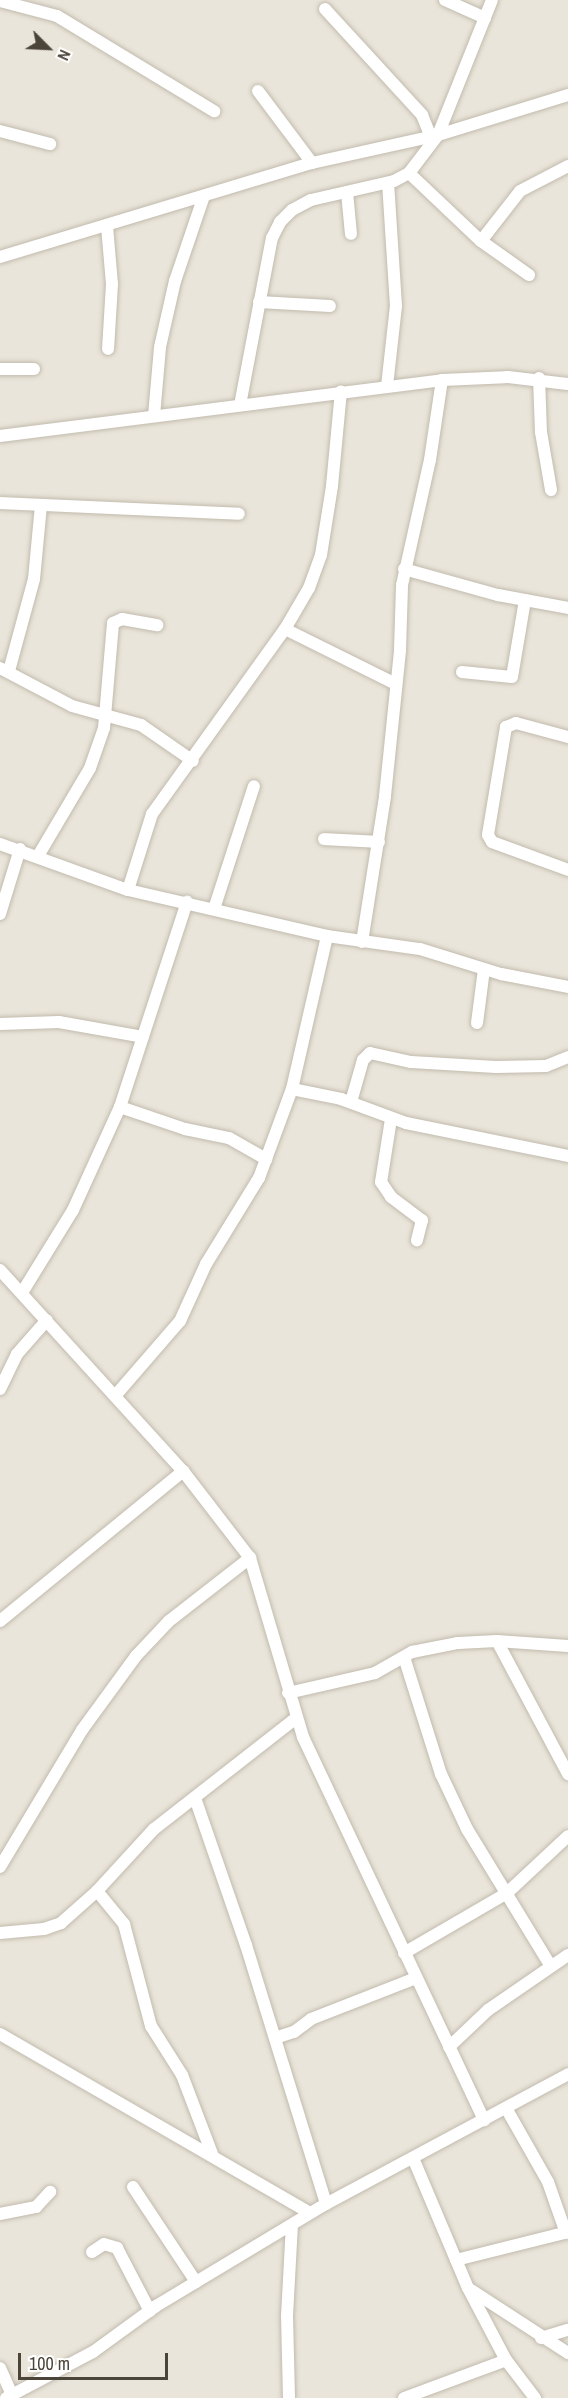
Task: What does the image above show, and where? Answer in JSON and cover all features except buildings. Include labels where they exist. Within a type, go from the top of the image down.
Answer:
[{"type":"street","points":[[445,0],[485,18]]},
{"type":"street","points":[[240,405],[272,238],[280,222],[292,210],[311,200],[388,183],[409,173],[434,136],[492,0]]},
{"type":"street","points":[[0,1],[57,16],[214,111]]},
{"type":"street","points":[[325,9],[422,115],[434,136]]},
{"type":"street","points":[[258,91],[312,163]]},
{"type":"street","points":[[0,257],[312,163],[434,136],[568,95]]},
{"type":"street","points":[[0,131],[50,144]]},
{"type":"street","points":[[481,242],[520,191],[568,166]]},
{"type":"street","points":[[409,173],[481,242],[529,275]]},
{"type":"street","points":[[387,386],[396,306],[388,183]]},
{"type":"street","points":[[347,192],[351,234]]},
{"type":"street","points":[[154,416],[160,347],[175,281],[204,196]]},
{"type":"street","points":[[107,226],[112,284],[108,349]]},
{"type":"street","points":[[260,302],[330,306]]},
{"type":"street","points":[[0,369],[34,369]]},
{"type":"street","points":[[0,436],[442,380],[539,378],[568,384]]},
{"type":"street","points":[[539,378],[541,432],[551,490]]},
{"type":"street","points":[[362,942],[379,843],[396,684],[404,569],[430,460],[442,380]]},
{"type":"street","points":[[128,890],[152,814],[193,761],[285,629],[309,588],[321,555],[332,486],[341,391]]},
{"type":"street","points":[[0,503],[239,514]]},
{"type":"street","points":[[41,505],[34,579],[5,670],[57,699],[159,734],[193,761]]},
{"type":"street","points":[[404,569],[525,600],[568,608]]},
{"type":"street","points":[[462,672],[512,677],[525,600]]},
{"type":"street","points":[[38,855],[90,768],[106,715],[113,624],[122,619],[157,626]]},
{"type":"street","points":[[285,629],[396,684]]},
{"type":"street","points":[[568,737],[516,723],[506,727],[488,835],[492,842],[568,870]]},
{"type":"street","points":[[214,909],[255,786]]},
{"type":"street","points":[[324,838],[379,843]]},
{"type":"street","points":[[0,844],[38,855],[79,874],[128,890],[327,936],[420,950],[484,969],[568,987]]},
{"type":"street","points":[[0,914],[20,849]]},
{"type":"street","points":[[23,1291],[73,1210],[120,1107],[187,902]]},
{"type":"street","points":[[115,1396],[180,1321],[206,1264],[266,1159],[292,1089],[327,936]]},
{"type":"street","points":[[477,1023],[484,969]]},
{"type":"street","points":[[0,1024],[59,1022],[143,1037]]},
{"type":"street","points":[[351,1102],[363,1060],[370,1053],[411,1062],[496,1067],[546,1066],[568,1057]]},
{"type":"street","points":[[292,1089],[351,1102],[391,1119],[568,1156]]},
{"type":"street","points":[[120,1107],[178,1127],[229,1138],[266,1159]]},
{"type":"street","points":[[391,1119],[381,1182],[391,1197],[422,1220],[417,1239]]},
{"type":"street","points":[[0,1270],[23,1291],[183,1471],[249,1558],[296,1718],[484,2120]]},
{"type":"street","points":[[0,1389],[12,1361],[47,1320]]},
{"type":"street","points":[[0,1621],[183,1471]]},
{"type":"street","points":[[0,1867],[82,1730],[136,1656],[169,1621],[249,1558]]},
{"type":"street","points":[[288,1693],[375,1673],[404,1657],[458,1643],[497,1641],[568,1646]]},
{"type":"street","points":[[497,1641],[568,1774]]},
{"type":"street","points":[[404,1657],[441,1774],[467,1829],[550,1965]]},
{"type":"street","points":[[0,1933],[44,1929],[60,1923],[97,1891],[154,1829],[296,1718]]},
{"type":"street","points":[[195,1798],[275,2038],[326,2204]]},
{"type":"street","points":[[404,1953],[507,1893],[566,1841]]},
{"type":"street","points":[[97,1891],[124,1924],[151,2026],[182,2075],[213,2156]]},
{"type":"street","points":[[449,2047],[488,2010],[550,1965],[568,1955]]},
{"type":"street","points":[[275,2038],[294,2032],[311,2019],[416,1978]]},
{"type":"street","points":[[0,2034],[310,2213]]},
{"type":"street","points":[[0,2368],[9,2397],[93,2352],[150,2311],[310,2213],[568,2074]]},
{"type":"street","points":[[456,2260],[567,2232],[548,2182],[506,2108]]},
{"type":"street","points":[[413,2158],[468,2288],[506,2360],[534,2398]]},
{"type":"street","points":[[133,2187],[196,2282]]},
{"type":"street","points":[[0,2214],[36,2207],[51,2192]]},
{"type":"street","points":[[289,2398],[287,2316],[292,2225]]},
{"type":"street","points":[[92,2252],[104,2244],[117,2248],[150,2311]]},
{"type":"street","points":[[468,2288],[541,2338],[568,2353]]},
{"type":"street","points":[[541,2338],[568,2330]]},
{"type":"street","points":[[404,2398],[506,2360]]},
{"type":"shaded area","points":[[0,0],[568,0],[568,2398],[0,2398]]}]
